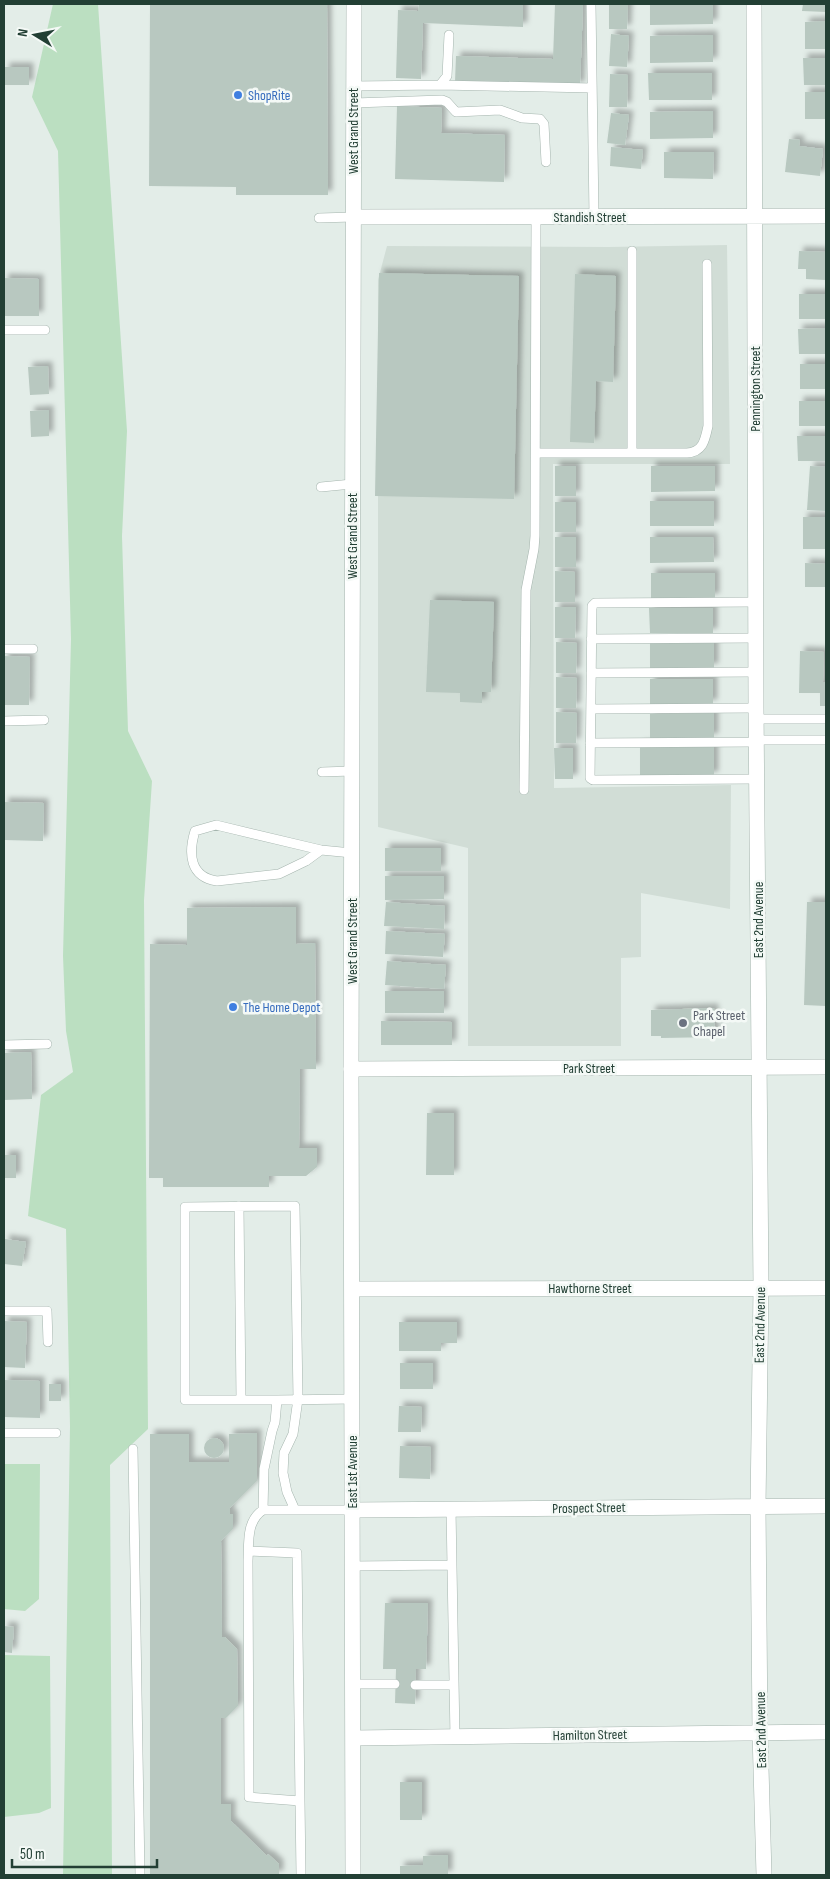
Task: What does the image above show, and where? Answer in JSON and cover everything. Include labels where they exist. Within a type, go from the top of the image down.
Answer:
[{"type":"street","name":"West Grand Street","points":[[351,1069],[354,4]]},
{"type":"street","name":"Pennington Street","points":[[754,4],[757,777]]},
{"type":"street","name":"Standish Street","points":[[353,217],[826,216]]},
{"type":"street","name":"East 2nd Avenue","points":[[757,777],[760,1288],[758,1506],[760,1732],[764,1875]]},
{"type":"street","name":"Park Street","points":[[351,1069],[826,1066]]},
{"type":"street","name":"East 1st Avenue","points":[[351,1069],[353,1875]]},
{"type":"street","name":"Hawthorne Street","points":[[353,1288],[826,1288]]},
{"type":"street","name":"Prospect Street","points":[[352,1510],[826,1506]]},
{"type":"street","name":"Hamilton Street","points":[[354,1738],[826,1732]]},
{"type":"lane","points":[[591,4],[594,217]]},
{"type":"lane","points":[[440,85],[447,76],[449,35]]},
{"type":"lane","points":[[353,86],[440,85],[592,88]]},
{"type":"lane","points":[[354,103],[442,100],[447,102],[456,112],[500,110],[522,118],[540,119],[544,124],[546,162]]},
{"type":"lane","points":[[319,218],[353,217]]},
{"type":"lane","points":[[524,790],[526,590],[534,548],[536,453],[536,218]]},
{"type":"lane","points":[[632,251],[632,453]]},
{"type":"lane","points":[[536,453],[692,453],[702,447],[708,426],[707,264]]},
{"type":"lane","points":[[4,330],[46,330]]},
{"type":"lane","points":[[321,487],[352,484]]},
{"type":"lane","points":[[756,602],[595,603],[592,606],[590,778],[593,780],[757,777]]},
{"type":"lane","points":[[591,639],[756,638]]},
{"type":"lane","points":[[4,649],[32,649]]},
{"type":"lane","points":[[591,673],[756,672]]},
{"type":"lane","points":[[591,709],[756,714],[826,719]]},
{"type":"lane","points":[[4,721],[44,720]]},
{"type":"lane","points":[[590,743],[826,740]]},
{"type":"lane","points":[[322,772],[352,771]]},
{"type":"lane","points":[[321,850],[306,861],[279,874],[217,881],[208,880],[200,876],[192,861],[192,841],[195,831],[216,825],[321,850],[352,853]]},
{"type":"lane","points":[[4,1045],[47,1044]]},
{"type":"lane","points":[[239,1206],[241,1400]]},
{"type":"lane","points":[[295,1510],[287,1492],[283,1473],[286,1445],[293,1434],[298,1400],[295,1206],[185,1207],[185,1400],[298,1400],[353,1399]]},
{"type":"lane","points":[[4,1311],[47,1311],[48,1342]]},
{"type":"lane","points":[[263,1510],[264,1469],[275,1422],[277,1400]]},
{"type":"lane","points":[[4,1434],[56,1433]]},
{"type":"lane","points":[[133,1449],[140,1875]]},
{"type":"lane","points":[[452,1509],[455,1738]]},
{"type":"lane","points":[[300,1801],[250,1797],[250,1527],[257,1514],[263,1510],[352,1510]]},
{"type":"lane","points":[[249,1551],[297,1553],[301,1875]]},
{"type":"lane","points":[[352,1566],[452,1565]]},
{"type":"lane","points":[[353,1684],[396,1684]]},
{"type":"lane","points":[[415,1685],[454,1685]]},
{"type":"shaded area","points":[[727,245],[730,464],[553,464],[554,788],[731,785],[730,909],[641,893],[641,957],[621,958],[621,1046],[468,1046],[468,848],[378,827],[378,280],[387,246],[608,247]]},
{"type":"green space","points":[[53,4],[98,4],[127,431],[122,536],[128,731],[152,781],[144,900],[148,1429],[110,1465],[112,1875],[63,1875],[70,1426],[66,1229],[28,1216],[41,1095],[73,1072],[66,1031],[63,956],[71,639],[58,151],[32,97]]},
{"type":"green space","points":[[4,1464],[40,1464],[39,1599],[25,1611],[4,1609]]},
{"type":"green space","points":[[4,1655],[50,1656],[51,1808],[39,1813],[4,1817]]},
{"type":"building","name":"ShopRite","points":[[150,4],[327,4],[328,195],[236,195],[236,187],[149,186]]},
{"type":"building","points":[[419,4],[523,4],[523,27],[423,23],[421,79],[396,78],[398,10],[418,11]]},
{"type":"building","points":[[555,4],[583,4],[580,86],[455,82],[456,56],[553,59]]},
{"type":"building","points":[[609,4],[628,4],[627,29],[609,29]]},
{"type":"building","points":[[650,4],[713,4],[713,24],[650,25]]},
{"type":"building","points":[[803,4],[826,4],[826,12],[802,11]]},
{"type":"building","points":[[826,21],[826,49],[805,49],[805,22]]},
{"type":"building","points":[[611,34],[629,36],[627,67],[609,66]]},
{"type":"building","points":[[713,35],[713,62],[650,63],[650,36]]},
{"type":"building","points":[[803,58],[826,58],[826,85],[804,85]]},
{"type":"building","points":[[5,67],[29,67],[29,85],[5,85]]},
{"type":"building","points":[[648,73],[712,73],[712,100],[649,100]]},
{"type":"building","points":[[610,74],[628,75],[627,107],[609,107]]},
{"type":"building","points":[[805,92],[826,92],[826,119],[805,119]]},
{"type":"building","points":[[397,106],[442,108],[441,133],[505,135],[504,182],[395,179]]},
{"type":"building","points":[[713,111],[713,138],[650,139],[650,112]]},
{"type":"building","points":[[611,113],[629,115],[625,145],[607,143]]},
{"type":"building","points":[[789,139],[800,140],[799,146],[823,149],[820,176],[785,172]]},
{"type":"building","points":[[611,147],[643,150],[641,169],[610,166]]},
{"type":"building","points":[[664,152],[714,152],[713,179],[664,178]]},
{"type":"building","points":[[799,251],[826,252],[826,280],[806,279],[806,269],[798,269]]},
{"type":"building","points":[[379,273],[519,276],[514,499],[375,496]]},
{"type":"building","points":[[575,274],[616,276],[613,382],[596,381],[594,443],[570,442]]},
{"type":"building","points":[[4,278],[39,279],[39,316],[4,316]]},
{"type":"building","points":[[799,294],[826,294],[826,319],[799,319]]},
{"type":"building","points":[[826,328],[826,354],[799,354],[798,329]]},
{"type":"building","points":[[800,364],[826,364],[826,389],[800,389]]},
{"type":"building","points":[[48,366],[49,394],[30,395],[28,367]]},
{"type":"building","points":[[799,401],[826,401],[826,426],[799,426]]},
{"type":"building","points":[[49,410],[49,436],[31,437],[30,411]]},
{"type":"building","points":[[797,436],[826,436],[826,461],[798,461]]},
{"type":"building","points":[[555,466],[576,466],[576,496],[555,496]]},
{"type":"building","points":[[651,466],[715,466],[715,491],[651,492]]},
{"type":"building","points":[[810,466],[826,467],[826,511],[807,510]]},
{"type":"building","points":[[650,501],[714,501],[714,526],[650,526]]},
{"type":"building","points":[[555,502],[576,502],[576,532],[555,532]]},
{"type":"building","points":[[803,517],[826,517],[826,549],[803,549]]},
{"type":"building","points":[[555,537],[576,537],[576,567],[555,567]]},
{"type":"building","points":[[650,537],[713,537],[714,562],[650,563]]},
{"type":"building","points":[[805,563],[826,564],[826,587],[805,587]]},
{"type":"building","points":[[555,571],[575,572],[575,602],[555,602]]},
{"type":"building","points":[[651,573],[715,573],[715,598],[651,598]]},
{"type":"building","points":[[430,600],[494,602],[491,692],[482,692],[482,703],[460,702],[460,693],[426,692]]},
{"type":"building","points":[[555,607],[576,607],[575,638],[555,638]]},
{"type":"building","points":[[649,608],[713,608],[713,633],[650,633]]},
{"type":"building","points":[[556,642],[577,643],[576,673],[556,673]]},
{"type":"building","points":[[650,643],[714,643],[714,668],[650,668]]},
{"type":"building","points":[[800,651],[824,652],[823,682],[826,682],[826,706],[820,706],[820,693],[799,693]]},
{"type":"building","points":[[4,656],[30,657],[29,705],[4,705]]},
{"type":"building","points":[[556,677],[577,678],[576,708],[556,708]]},
{"type":"building","points":[[650,679],[713,679],[713,704],[650,704]]},
{"type":"building","points":[[556,712],[577,713],[576,743],[556,743]]},
{"type":"building","points":[[714,713],[714,738],[650,739],[650,714]]},
{"type":"building","points":[[640,745],[714,745],[714,776],[640,776]]},
{"type":"building","points":[[554,748],[573,748],[573,779],[555,779]]},
{"type":"building","points":[[4,802],[44,803],[43,841],[4,840]]},
{"type":"building","points":[[385,848],[441,848],[441,871],[385,871]]},
{"type":"building","points":[[385,876],[444,876],[444,899],[385,900]]},
{"type":"building","points":[[386,902],[445,906],[444,929],[384,926]]},
{"type":"building","points":[[807,902],[826,902],[826,1006],[804,1005]]},
{"type":"building","name":"The Home Depot","points":[[296,907],[296,944],[315,943],[316,1069],[300,1069],[299,1148],[317,1148],[317,1167],[306,1176],[269,1176],[269,1187],[163,1187],[163,1178],[149,1178],[150,944],[187,945],[187,908]]},
{"type":"building","points":[[386,931],[445,934],[443,957],[385,954]]},
{"type":"building","points":[[387,961],[446,965],[444,989],[385,985]]},
{"type":"building","points":[[385,991],[444,991],[444,1013],[385,1013]]},
{"type":"building","name":"Park Street Chapel","points":[[714,1008],[715,1037],[661,1038],[661,1036],[651,1036],[651,1010]]},
{"type":"building","points":[[381,1021],[452,1022],[452,1045],[381,1045]]},
{"type":"building","points":[[31,1052],[32,1099],[4,1100],[4,1053]]},
{"type":"building","points":[[427,1113],[454,1113],[454,1175],[426,1175]]},
{"type":"building","points":[[4,1155],[16,1155],[16,1178],[4,1178]]},
{"type":"building","points":[[5,1239],[26,1242],[22,1266],[4,1264]]},
{"type":"building","points":[[4,1321],[27,1322],[25,1368],[4,1367]]},
{"type":"building","points":[[399,1322],[457,1322],[457,1343],[441,1343],[441,1351],[399,1351]]},
{"type":"building","points":[[400,1363],[433,1363],[433,1389],[400,1389]]},
{"type":"building","points":[[4,1380],[40,1381],[40,1418],[4,1417]]},
{"type":"building","points":[[49,1384],[61,1384],[61,1401],[49,1401]]},
{"type":"building","points":[[399,1406],[422,1407],[421,1432],[398,1432]]},
{"type":"building","points":[[257,1433],[257,1481],[230,1508],[230,1514],[233,1514],[233,1529],[221,1541],[222,1637],[225,1637],[237,1649],[238,1706],[226,1718],[221,1718],[221,1804],[231,1804],[231,1821],[267,1856],[268,1854],[279,1864],[279,1875],[150,1875],[150,1434],[189,1434],[189,1462],[229,1462],[229,1434]]},
{"type":"building","points":[[214,1438],[221,1441],[224,1448],[221,1455],[214,1458],[207,1455],[204,1448],[207,1441]]},
{"type":"building","points":[[400,1446],[431,1447],[430,1479],[399,1478]]},
{"type":"building","points":[[385,1603],[428,1603],[426,1669],[416,1669],[415,1704],[395,1703],[396,1669],[383,1669]]},
{"type":"building","points":[[4,1626],[14,1627],[12,1653],[4,1652]]},
{"type":"building","points":[[400,1782],[422,1782],[422,1820],[400,1820]]},
{"type":"building","points":[[448,1855],[448,1875],[400,1875],[400,1866],[423,1865],[423,1856]]},
{"type":"place","name":"ShopRite","points":[[238,95]]},
{"type":"place","name":"The Home Depot","points":[[233,1007]]},
{"type":"place","name":"Park Street Chapel","points":[[683,1023]]}]
